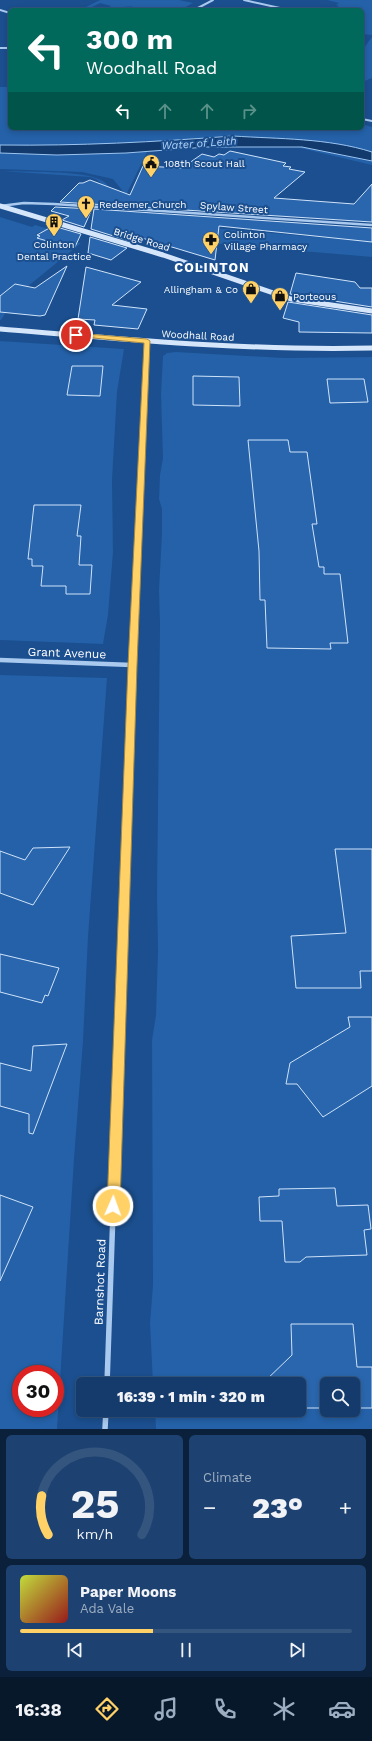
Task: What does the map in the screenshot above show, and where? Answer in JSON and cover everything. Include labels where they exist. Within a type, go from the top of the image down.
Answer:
[{"type":"main road","name":"Bridge Road","points":[[0,206],[156,253],[291,299],[372,311]]},
{"type":"main road","name":"Woodhall Road","points":[[0,329],[239,347],[340,350],[372,348]]},
{"type":"street","points":[[198,8],[213,0]]},
{"type":"street","points":[[244,0],[280,8]]},
{"type":"street","name":"Spylaw Street","points":[[0,206],[24,203],[54,204],[372,225]]},
{"type":"street","name":"Barnshot Road","points":[[107,1377],[132,665],[147,341]]},
{"type":"street","name":"Grant Avenue","points":[[0,660],[132,665]]},
{"type":"street","points":[[105,1429],[106,1417]]},
{"type":"shaded area","points":[[100,0],[179,0],[193,3],[184,8],[108,8],[111,6],[100,3],[90,8],[84,8]]},
{"type":"shaded area","points":[[327,0],[372,0],[372,35],[364,34],[364,8],[334,8],[339,6],[336,5],[339,3]]},
{"type":"shaded area","points":[[372,37],[372,78],[364,81],[364,48]]},
{"type":"shaded area","points":[[0,87],[8,87],[8,130],[364,130],[364,125],[372,127],[372,165],[300,148],[301,147],[207,147],[147,152],[126,195],[113,179],[82,172],[0,169]]},
{"type":"shaded area","points":[[0,171],[67,173],[92,177],[105,183],[113,193],[96,179],[90,177]]},
{"type":"shaded area","points":[[0,217],[32,227],[35,225],[49,229],[43,233],[40,232],[36,234],[40,236],[38,238],[81,243],[27,287],[15,284],[3,293],[16,297],[1,320],[0,320]]},
{"type":"shaded area","points":[[158,223],[372,242],[372,257],[173,240]]},
{"type":"shaded area","points":[[0,341],[124,349],[117,392],[112,480],[113,552],[108,615],[103,644],[0,640]]},
{"type":"shaded area","points":[[176,352],[284,358],[372,357],[372,1429],[156,1429],[155,1417],[306,1417],[306,1377],[153,1377],[150,1323],[153,1285],[152,1040],[156,1015],[158,951],[159,590],[162,533],[162,509],[159,499],[160,475],[163,458],[161,394],[163,356],[167,353]]},
{"type":"shaded area","points":[[0,675],[107,678],[88,937],[83,1041],[61,1365],[12,1365],[12,1417],[58,1417],[57,1429],[0,1429]]},
{"type":"water","name":"Water of Leith","points":[[233,136],[303,140],[355,147],[372,152],[372,161],[302,147],[207,147],[126,153],[57,155],[0,153],[0,145],[116,143]]},
{"type":"building","points":[[230,151],[286,163],[283,166],[291,167],[289,169],[305,172],[274,198],[354,204],[372,184],[372,222],[60,202],[79,183],[90,180],[130,195],[143,166],[182,168],[202,154],[214,157],[219,154],[224,155]]},
{"type":"building","points":[[55,207],[92,209],[84,227],[62,220],[69,216],[51,211]]},
{"type":"building","points":[[94,209],[372,228],[372,242],[219,226],[215,260],[142,238],[136,243],[91,229]]},
{"type":"building","points":[[53,226],[81,234],[74,249],[37,238],[40,236],[37,235]]},
{"type":"building","points":[[90,237],[127,248],[111,260],[88,253]]},
{"type":"building","points":[[67,266],[45,315],[40,316],[0,312],[0,296],[15,284],[35,288]]},
{"type":"building","points":[[86,267],[141,282],[112,305],[147,309],[138,329],[94,325],[95,320],[78,319]]},
{"type":"building","points":[[296,273],[355,282],[360,288],[372,288],[372,307],[290,294]]},
{"type":"building","points":[[288,302],[372,315],[372,333],[299,332],[299,322],[283,318]]},
{"type":"building","points":[[72,366],[103,366],[100,396],[67,395]]},
{"type":"building","points":[[193,376],[239,377],[240,406],[193,405]]},
{"type":"building","points":[[327,379],[364,379],[368,402],[330,403]]},
{"type":"building","points":[[248,440],[288,440],[290,452],[307,452],[317,524],[312,524],[319,567],[324,567],[324,574],[340,574],[348,643],[330,643],[331,649],[267,648],[265,600],[260,600],[259,551]]},
{"type":"building","points":[[34,505],[81,505],[77,536],[81,536],[79,565],[92,565],[90,594],[66,594],[66,586],[41,586],[43,566],[32,566],[32,559],[28,559]]},
{"type":"building","points":[[70,847],[33,905],[0,893],[0,851],[25,860],[33,848]]},
{"type":"building","points":[[335,849],[372,849],[372,971],[360,971],[361,988],[296,988],[291,936],[346,933]]},
{"type":"building","points":[[0,954],[59,968],[48,996],[45,995],[42,1003],[0,992]]},
{"type":"building","points":[[348,1017],[372,1017],[372,1086],[323,1117],[297,1084],[286,1084],[290,1063],[350,1027]]},
{"type":"building","points":[[67,1044],[33,1134],[29,1133],[29,1114],[0,1106],[0,1063],[31,1071],[33,1046]]},
{"type":"building","points":[[335,1188],[337,1206],[368,1205],[371,1229],[364,1230],[367,1255],[306,1257],[300,1262],[285,1262],[282,1221],[260,1221],[259,1197],[279,1196],[279,1189]]},
{"type":"building","points":[[0,1195],[33,1207],[0,1281]]},
{"type":"building","points":[[291,1324],[353,1324],[357,1367],[372,1367],[372,1408],[360,1408],[360,1377],[320,1377],[320,1408],[306,1408],[306,1377],[269,1377],[292,1355]]},
{"type":"place","name":"108th Scout Hall","points":[[151,178]]},
{"type":"place","name":"Redeemer Church","points":[[86,219]]},
{"type":"place","name":"Colinton Dental Practice","points":[[54,237]]},
{"type":"place","name":"Colinton Village Pharmacy","points":[[211,255]]},
{"type":"place","name":"Allingham & Co","points":[[251,304]]},
{"type":"place","name":"Porteous","points":[[280,311]]},
{"type":"district","name":"COLINTON","points":[[212,267]]},
{"type":"route","points":[[76,335],[147,341],[132,665],[113,1206]]}]
